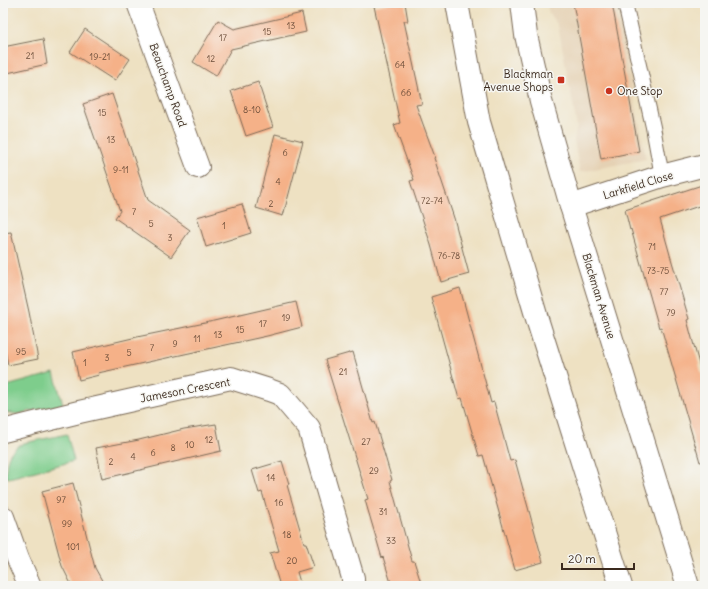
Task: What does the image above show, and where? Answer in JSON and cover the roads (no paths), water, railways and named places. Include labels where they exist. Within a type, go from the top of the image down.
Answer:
[{"type":"street","name":"Beauchamp Road","points":[[138,3],[198,167]]},
{"type":"street","points":[[457,3],[479,122],[538,322],[621,586]]},
{"type":"street","name":"Blackman Avenue","points":[[522,3],[526,36],[541,101],[571,206],[688,586]]},
{"type":"street","name":"Larkfield Close","points":[[571,206],[662,176],[705,165]]},
{"type":"street","name":"Jameson Crescent","points":[[3,431],[231,378],[280,394],[309,428],[353,578],[353,586]]},
{"type":"street","points":[[3,517],[18,559],[30,586]]},
{"type":"lane","points":[[625,3],[653,127],[662,176]]},
{"type":"place","name":"Blackman Avenue Shops","points":[[561,80]]},
{"type":"place","name":"One Stop","points":[[609,91]]}]
